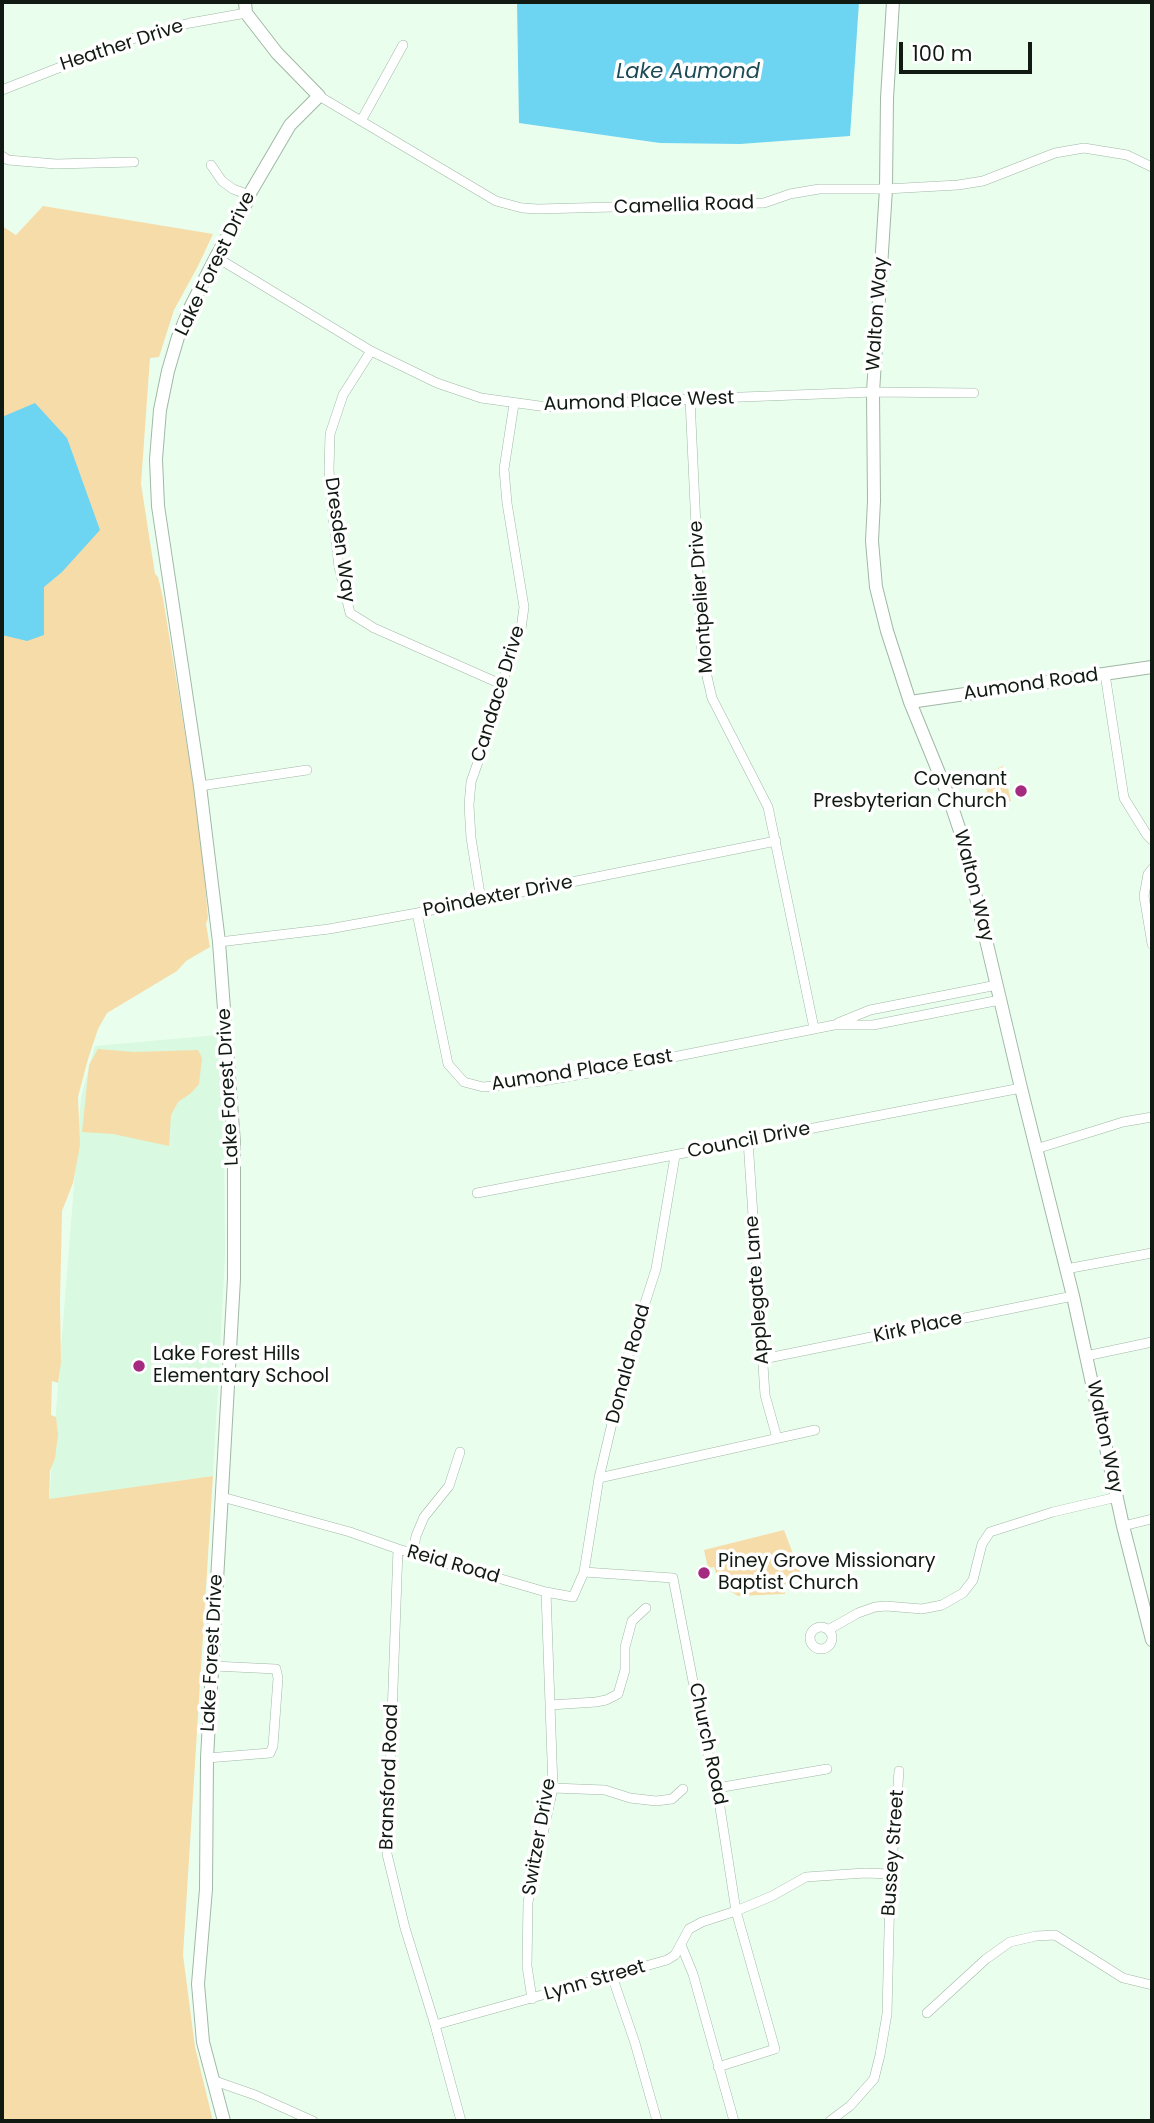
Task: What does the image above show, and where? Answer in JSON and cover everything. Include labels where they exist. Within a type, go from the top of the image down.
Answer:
[{"type":"street","name":"Walton Way","points":[[893,2],[887,98],[886,189],[873,392],[872,541],[876,587],[910,702],[948,794],[961,834],[1073,1296],[1117,1497],[1152,1640]]},
{"type":"street","name":"Heather Drive","points":[[2,90],[145,34],[246,7]]},
{"type":"street","points":[[246,7],[277,53],[319,96]]},
{"type":"street","points":[[361,121],[403,45]]},
{"type":"street","name":"Camellia Road","points":[[319,96],[496,201],[522,208],[560,210],[764,203],[790,194],[819,189],[958,185],[983,180],[1055,153],[1084,148],[1126,155],[1152,167]]},
{"type":"street","name":"Lake Forest Drive","points":[[224,2121],[203,2042],[198,1984],[206,1889],[207,1758],[234,1279],[231,1091],[219,942],[200,786],[158,506],[156,458],[160,410],[178,337],[249,195],[290,125],[319,96]]},
{"type":"street","points":[[2,156],[8,160],[56,164],[134,162]]},
{"type":"street","points":[[211,165],[222,181],[249,195]]},
{"type":"street","name":"Aumond Place West","points":[[216,257],[371,351],[437,383],[481,398],[514,404],[547,407],[873,392],[974,393]]},
{"type":"street","name":"Dresden Way","points":[[371,351],[343,395],[330,434],[329,470],[333,516],[339,567],[350,613],[374,628],[503,685]]},
{"type":"street","name":"Montpelier Drive","points":[[690,399],[702,655],[712,698],[768,807],[814,1028]]},
{"type":"street","name":"Candace Drive","points":[[481,900],[471,838],[471,782],[521,629],[524,607],[504,469],[514,404]]},
{"type":"street","name":"Aumond Road","points":[[910,702],[1152,667]]},
{"type":"street","points":[[1105,674],[1124,798],[1152,840]]},
{"type":"street","points":[[200,786],[307,770]]},
{"type":"street","name":"Poindexter Drive","points":[[219,942],[330,929],[776,841]]},
{"type":"street","points":[[1152,869],[1148,874],[1144,895],[1152,944]]},
{"type":"street","name":"Aumond Place East","points":[[417,913],[448,1064],[464,1082],[483,1087],[542,1081],[814,1028],[873,1025],[1000,1000]]},
{"type":"street","name":"Aumond Place East","points":[[834,1025],[870,1010],[997,985]]},
{"type":"street","name":"Council Drive","points":[[477,1193],[1021,1088]]},
{"type":"street","points":[[1036,1149],[1123,1122],[1152,1117]]},
{"type":"street","name":"Applegate Lane","points":[[748,1141],[765,1395],[777,1438]]},
{"type":"street","name":"Donald Road","points":[[584,1572],[599,1478],[628,1356],[656,1269],[675,1156]]},
{"type":"street","points":[[1066,1269],[1152,1253]]},
{"type":"street","name":"Kirk Place","points":[[763,1359],[1073,1296]]},
{"type":"street","points":[[1087,1356],[1152,1342]]},
{"type":"street","points":[[599,1478],[815,1430]]},
{"type":"street","points":[[413,1553],[424,1517],[449,1486],[460,1452]]},
{"type":"street","name":"Reid Road","points":[[222,1497],[546,1592],[573,1597],[584,1572]]},
{"type":"street","points":[[828,1630],[875,1607],[922,1609],[942,1605],[963,1593],[973,1580],[982,1544],[989,1532],[1053,1512],[1117,1497]]},
{"type":"street","points":[[1124,1526],[1152,1519]]},
{"type":"street","name":"Bransford Road","points":[[398,1549],[387,1854],[405,1927],[461,2121]]},
{"type":"street","name":"Church Road","points":[[584,1572],[673,1578],[703,1732],[718,1788],[736,1911],[775,2049],[718,2067]]},
{"type":"street","name":"Switzer Drive","points":[[532,1999],[527,1966],[528,1902],[553,1788],[546,1592]]},
{"type":"street","points":[[551,1705],[596,1702],[618,1694],[625,1670],[625,1647],[632,1621],[646,1608]]},
{"type":"street","points":[[207,1758],[270,1752],[273,1746],[278,1678],[276,1669],[213,1666]]},
{"type":"street","points":[[718,1788],[827,1769]]},
{"type":"street","name":"Bussey Street","points":[[830,2121],[850,2106],[874,2079],[887,2014],[891,1874],[899,1771]]},
{"type":"street","points":[[553,1788],[605,1790],[630,1798],[656,1801],[672,1799],[682,1790]]},
{"type":"street","name":"Lynn Street","points":[[435,2025],[667,1960],[675,1955],[689,1929],[772,1896],[806,1877],[891,1874]]},
{"type":"street","points":[[927,2013],[986,1959],[1010,1942],[1036,1936],[1055,1935],[1123,1978],[1152,1985]]},
{"type":"street","points":[[681,1945],[693,1974],[734,2121]]},
{"type":"street","points":[[612,1976],[635,2043],[657,2121]]},
{"type":"street","points":[[212,2080],[255,2095],[313,2121]]},
{"type":"shaded area","points":[[43,206],[213,234],[174,310],[159,357],[150,358],[141,484],[155,574],[163,598],[200,826],[210,947],[186,961],[177,971],[107,1013],[98,1029],[88,1059],[78,1097],[80,1145],[73,1183],[62,1211],[61,1362],[58,1383],[52,1381],[51,1415],[56,1417],[58,1435],[50,1471],[49,1499],[213,1476],[183,1955],[195,2047],[213,2121],[2,2121],[2,226],[16,235]]},
{"type":"shaded area","points":[[1003,766],[1011,801],[990,806],[985,781],[999,773],[998,768]]},
{"type":"shaded area","name":"Lake Forest Hills Elementary School","points":[[217,1035],[224,1132],[225,1257],[213,1476],[49,1500],[81,1097],[95,1046]]},
{"type":"shaded area","points":[[98,1049],[134,1052],[198,1050],[202,1058],[199,1084],[178,1102],[171,1115],[169,1146],[113,1134],[82,1132],[89,1065]]},
{"type":"shaded area","points":[[784,1530],[801,1575],[786,1581],[785,1594],[738,1596],[719,1584],[714,1567],[708,1568],[704,1550]]},
{"type":"water","name":"Lake Aumond","points":[[517,2],[859,2],[850,136],[740,144],[660,143],[519,123]]},
{"type":"water","points":[[35,403],[67,438],[100,530],[62,572],[44,587],[44,635],[27,641],[2,635],[2,417]]},
{"type":"place","name":"Covenant Presbyterian Church","points":[[1021,791]]},
{"type":"place","name":"Lake Forest Hills Elementary School","points":[[139,1366]]},
{"type":"place","name":"Piney Grove Missionary Baptist Church","points":[[704,1573]]}]
